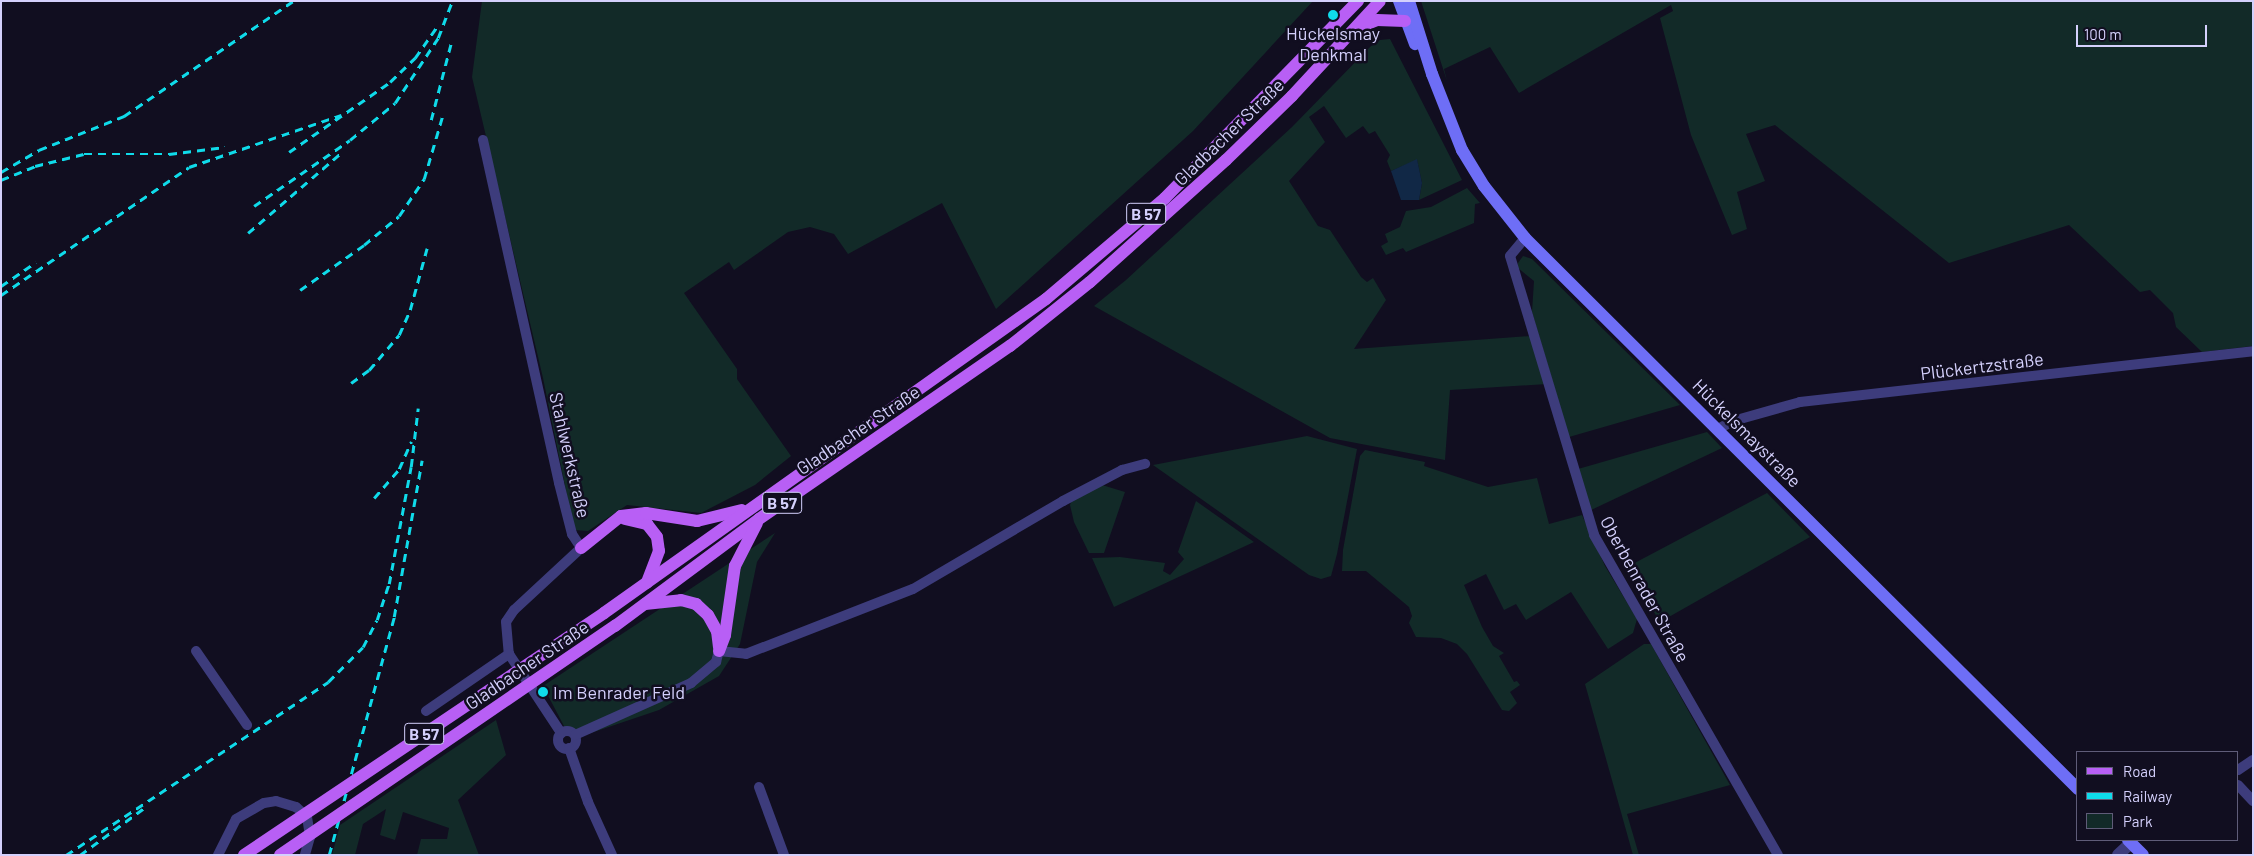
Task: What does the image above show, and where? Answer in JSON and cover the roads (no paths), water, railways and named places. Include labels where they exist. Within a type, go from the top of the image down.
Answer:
[{"type":"main road","name":"Gladbacher Straße","points":[[244,855],[604,613],[752,507],[1002,334],[1081,271],[1216,148],[1358,1]]},
{"type":"main road","name":"Gladbacher Straße","points":[[280,855],[615,626],[759,519],[953,387],[1090,282],[1226,160],[1356,29],[1380,1]]},
{"type":"main road","name":"Hückelsmaystraße","points":[[1399,1],[1405,21],[1424,64],[1432,74]]},
{"type":"main road","name":"Hückelsmaystraße","points":[[1409,1],[1432,74],[1462,150],[1484,186],[1526,238],[2076,787]]},
{"type":"main road","points":[[1356,29],[1377,20],[1405,21]]},
{"type":"main road","points":[[581,548],[612,521],[621,516],[646,513],[697,521],[752,507]]},
{"type":"main road","points":[[719,651],[725,635],[735,566],[759,519]]},
{"type":"main road","points":[[612,521],[640,522],[652,529],[656,537],[657,556],[647,583]]},
{"type":"main road","points":[[645,604],[681,600],[696,604],[708,615],[717,630],[719,651]]},
{"type":"main road","points":[[2132,841],[2143,855]]},
{"type":"street","name":"Stahlwerkstraße","points":[[483,140],[559,483],[572,534],[581,548]]},
{"type":"street","name":"Oberbenrader Straße","points":[[1526,238],[1510,256],[1594,536],[1778,855]]},
{"type":"street","name":"Plückertzstraße","points":[[1718,429],[1733,421],[1800,402],[2253,351]]},
{"type":"street","points":[[562,733],[566,731],[575,735],[691,683],[716,662],[719,651],[746,654],[913,589],[1063,501],[1122,470],[1145,464]]},
{"type":"street","points":[[581,548],[514,610],[506,622],[509,654],[562,733],[559,744],[569,748],[588,802],[612,855]]},
{"type":"street","points":[[196,651],[247,725]]},
{"type":"street","points":[[426,711],[509,654]]},
{"type":"street","points":[[569,748],[574,745],[575,735]]},
{"type":"street","points":[[2239,769],[2253,760]]},
{"type":"street","points":[[2239,786],[2253,800]]},
{"type":"street","points":[[759,788],[784,855]]},
{"type":"street","points":[[218,855],[236,818],[264,803],[276,801],[296,807],[307,818],[310,837],[305,855]]},
{"type":"street","points":[[2118,855],[2132,841]]},
{"type":"water","points":[[1417,159],[1422,183],[1419,200],[1401,200],[1391,171]]},
{"type":"railway","points":[[1,172],[39,150],[124,116],[293,1]]},
{"type":"railway","points":[[254,206],[350,140],[395,103],[438,38],[452,1]]},
{"type":"railway","points":[[289,152],[390,82],[415,58],[436,28]]},
{"type":"railway","points":[[431,120],[451,43]]},
{"type":"railway","points":[[300,290],[364,245],[399,216],[424,179],[443,114]]},
{"type":"railway","points":[[1,295],[189,167],[341,115]]},
{"type":"railway","points":[[1,180],[35,166],[84,154],[169,154],[225,147]]},
{"type":"railway","points":[[248,233],[341,153]]},
{"type":"railway","points":[[351,383],[369,370],[399,335],[410,310],[427,248]]},
{"type":"railway","points":[[1,286],[36,262]]},
{"type":"railway","points":[[66,855],[328,682],[363,647],[377,620],[389,584],[411,467],[418,408]]},
{"type":"railway","points":[[374,498],[399,469],[411,442]]},
{"type":"railway","points":[[329,855],[394,617],[422,460]]},
{"type":"railway","points":[[80,855],[144,808]]},
{"type":"place","name":"Hückelsmay Denkmal","points":[[1333,15]]},
{"type":"place","name":"Im Benrader Feld","points":[[543,692]]}]
